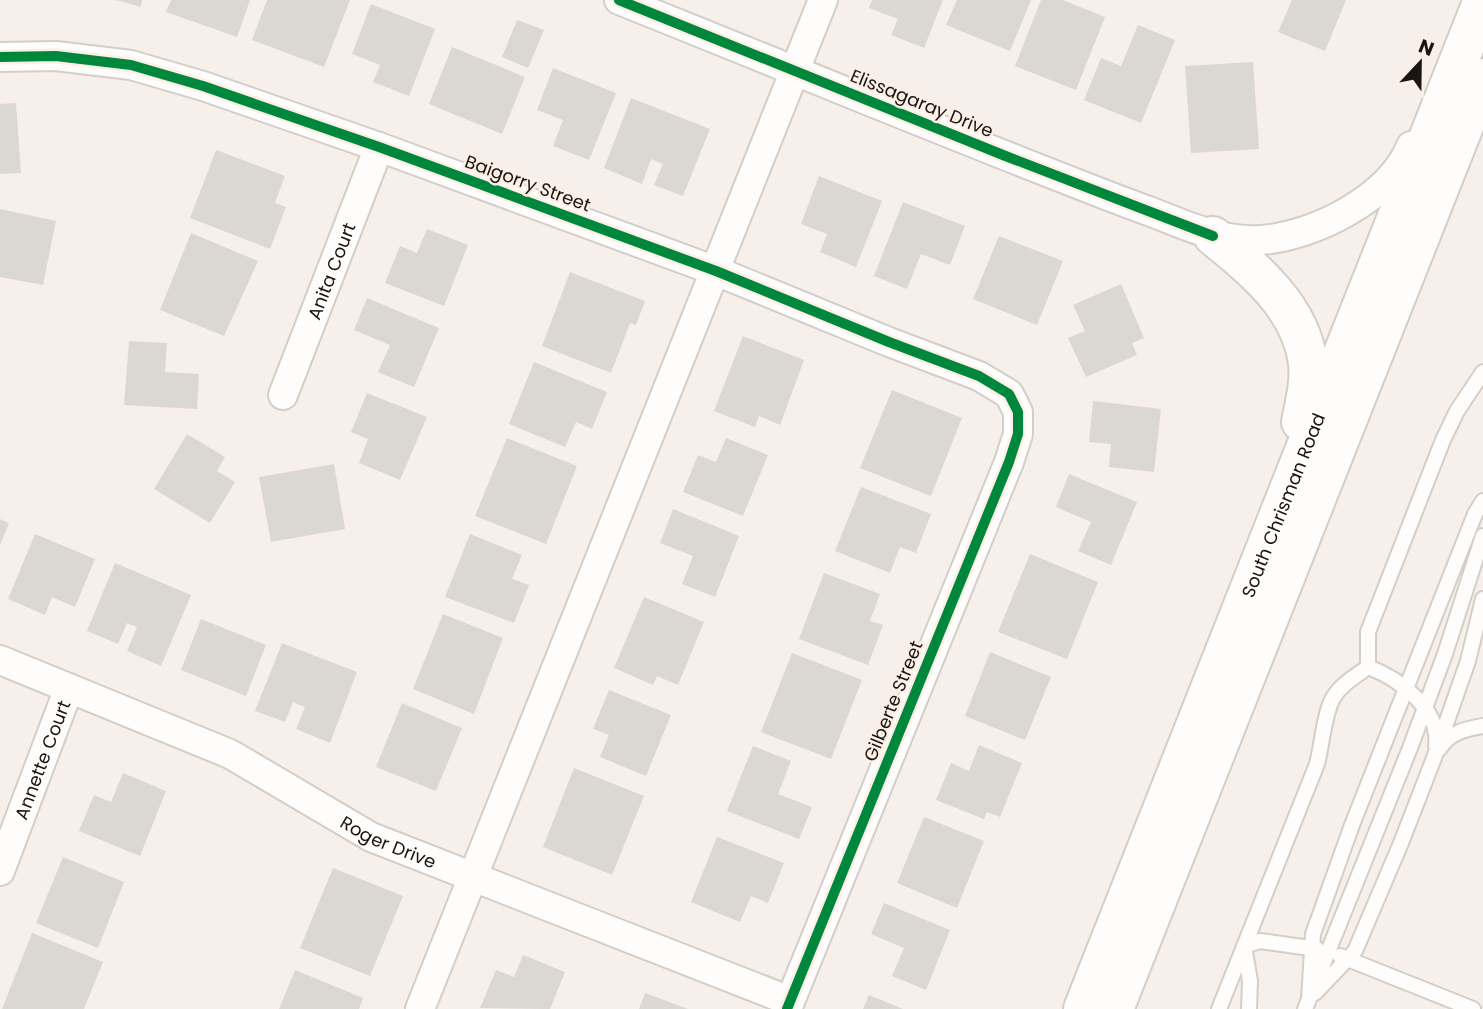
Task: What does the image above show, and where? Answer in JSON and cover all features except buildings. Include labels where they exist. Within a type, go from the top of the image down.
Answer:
[{"type":"street","name":"Elissagaray Drive","points":[[619,0],[1213,236],[1259,240],[1303,231],[1351,208],[1393,176],[1406,156],[1469,0]]},
{"type":"street","points":[[420,1009],[823,0]]},
{"type":"street","name":"South Chrisman Road","points":[[1083,1009],[1483,0]]},
{"type":"street","name":"Baigorry Street","points":[[0,57],[56,56],[131,65],[203,86],[379,147],[716,271],[979,376],[1009,394],[1018,412]]},
{"type":"street","name":"South Chrisman Road","points":[[1114,1009],[1483,78]]},
{"type":"street","name":"Anita Court","points":[[283,395],[379,147]]},
{"type":"street","points":[[1155,828],[1169,756],[1300,425],[1307,390],[1308,363],[1293,317],[1245,262],[1213,236]]},
{"type":"street","name":"Gilberte Street","points":[[788,1005],[1009,462],[1018,434],[1018,412]]},
{"type":"street","name":"Roger Drive","points":[[0,660],[230,754],[371,837],[788,1005]]},
{"type":"street","name":"Annette Court","points":[[0,872],[69,688]]},
{"type":"lane","points":[[1368,667],[1368,632],[1438,453],[1457,411],[1483,372]]},
{"type":"lane","points":[[1307,1004],[1313,934],[1352,825],[1475,514],[1483,501]]},
{"type":"lane","points":[[1307,1004],[1424,710],[1483,536]]},
{"type":"lane","points":[[1307,1004],[1355,951],[1434,758],[1468,661],[1483,599]]},
{"type":"lane","points":[[1368,667],[1384,673],[1406,688],[1424,710],[1437,737],[1434,758]]},
{"type":"lane","points":[[1219,1009],[1317,764],[1326,717],[1334,698],[1346,683],[1368,667]]},
{"type":"lane","points":[[1434,758],[1445,740],[1464,730],[1483,726]]},
{"type":"lane","points":[[1244,946],[1260,941],[1328,951],[1475,1008]]},
{"type":"lane","points":[[1244,946],[1250,981],[1249,1009]]},
{"type":"cycle path","points":[[619,0],[1003,155],[1213,236]]},
{"type":"cycle path","points":[[0,57],[56,56],[131,65],[203,86],[379,147],[716,271],[979,376],[1009,394],[1018,412],[1018,434],[1009,462],[787,1009]]}]
